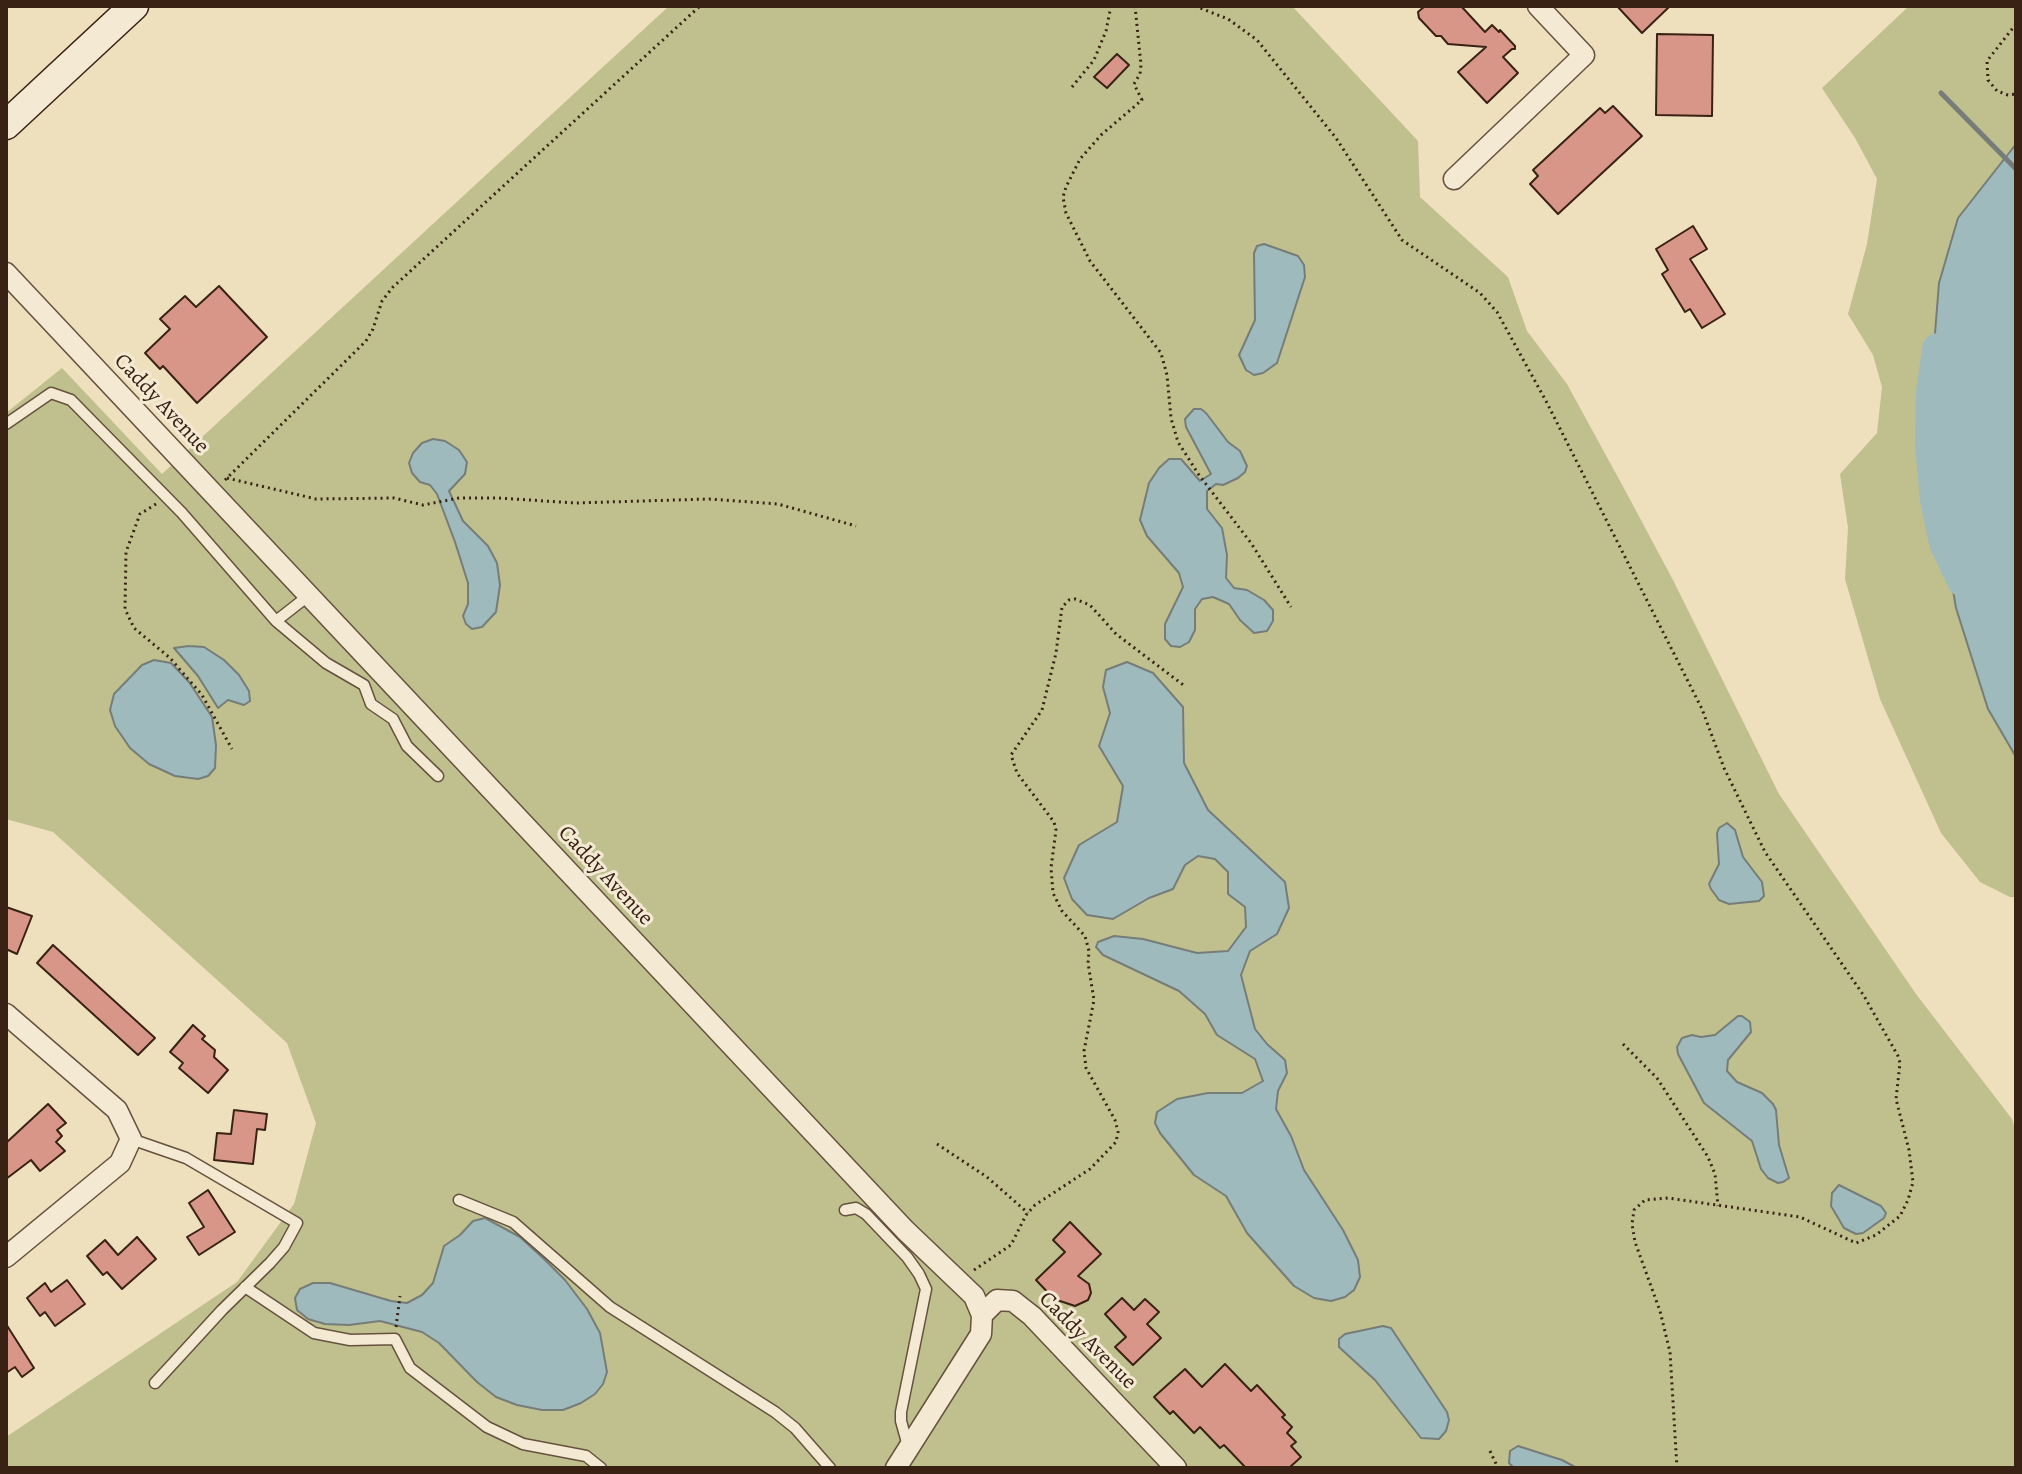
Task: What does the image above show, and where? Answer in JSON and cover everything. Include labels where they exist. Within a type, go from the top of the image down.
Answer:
[{"type":"street","points":[[6,125],[134,6]]},
{"type":"street","points":[[1454,179],[1584,55],[1538,6]]},
{"type":"street","name":"Caddy Avenue","points":[[6,273],[905,1230],[974,1296],[982,1315],[997,1300],[1013,1301],[1032,1316],[1176,1468]]},
{"type":"street","points":[[6,1014],[117,1110],[131,1139],[120,1163],[6,1257]]},
{"type":"street","points":[[896,1468],[981,1334],[982,1315]]},
{"type":"lane","points":[[6,424],[51,393],[71,400],[182,513],[276,621],[326,663],[364,685],[371,704],[393,719],[407,746],[438,776]]},
{"type":"lane","points":[[276,621],[308,596]]},
{"type":"lane","points":[[131,1139],[186,1158],[297,1223],[284,1247],[155,1383]]},
{"type":"lane","points":[[459,1200],[513,1222],[610,1307],[775,1412],[795,1428],[830,1468]]},
{"type":"lane","points":[[845,1210],[856,1208],[866,1214],[907,1257],[926,1289],[901,1412],[909,1448]]},
{"type":"lane","points":[[245,1287],[314,1333],[350,1340],[395,1339],[410,1368],[487,1427],[523,1444],[586,1456],[601,1468]]},
{"type":"path","points":[[210,492],[366,341],[382,301],[393,287],[700,6]]},
{"type":"path","points":[[1072,87],[1094,60],[1106,31],[1111,6]]},
{"type":"path","points":[[1135,6],[1141,65],[1134,84],[1142,100],[1101,135],[1080,159],[1070,174],[1063,205],[1090,261],[1161,353],[1178,442],[1251,543],[1291,607]]},
{"type":"path","points":[[1195,6],[1228,19],[1257,40],[1336,138],[1402,240],[1480,293],[1497,312],[1546,401],[1702,709],[1729,780],[1765,852],[1895,1046],[1900,1063],[1896,1099],[1909,1150],[1913,1182],[1900,1216],[1868,1240],[1856,1243],[1800,1217],[1653,1198],[1639,1204],[1632,1216],[1635,1242],[1668,1343],[1677,1468]]},
{"type":"path","points":[[2016,24],[1987,61],[1988,80],[1997,91],[2016,94]]},
{"type":"path","points":[[227,478],[316,499],[394,498],[431,506],[459,498],[575,503],[709,499],[778,504],[856,526]]},
{"type":"path","points":[[182,513],[154,504],[140,514],[126,552],[125,609],[134,628],[170,658],[202,695],[232,749]]},
{"type":"path","points":[[960,1283],[1011,1245],[1035,1205],[1090,1169],[1116,1142],[1119,1127],[1086,1068],[1085,1042],[1094,1000],[1089,951],[1085,936],[1062,911],[1053,893],[1051,868],[1056,830],[1048,812],[1012,762],[1012,750],[1042,710],[1056,653],[1060,611],[1069,600],[1090,605],[1116,634],[1186,687]]},
{"type":"path","points":[[1623,1044],[1657,1078],[1708,1157],[1715,1174],[1718,1206]]},
{"type":"path","points":[[937,1144],[987,1177],[1028,1213]]},
{"type":"path","points":[[395,1339],[400,1296]]},
{"type":"path","points":[[1490,1451],[1498,1468]]},
{"type":"green space","points":[[669,6],[1292,6],[1418,141],[1420,197],[1508,277],[1527,331],[1567,384],[1626,492],[1779,794],[1916,994],[2012,1119],[2016,1132],[2016,1468],[6,1468],[6,1437],[237,1282],[294,1204],[316,1123],[287,1043],[53,832],[6,819],[6,413],[62,368],[162,474]]},
{"type":"green space","points":[[1909,6],[2016,6],[2016,144],[2004,157],[1988,709],[2016,757],[2016,897],[1980,882],[1941,833],[1880,699],[1845,579],[1848,528],[1840,474],[1877,433],[1882,387],[1873,355],[1848,314],[1867,244],[1877,179],[1822,88]]},
{"type":"water","points":[[2016,144],[2016,757],[1988,709],[1956,608],[1937,493],[1932,371],[1939,283],[1958,218]]},
{"type":"water","points":[[1264,244],[1298,256],[1304,265],[1305,277],[1277,363],[1254,375],[1246,370],[1239,355],[1255,320],[1254,253],[1257,246]]},
{"type":"water","points":[[1194,409],[1206,413],[1228,442],[1240,451],[1247,466],[1238,478],[1223,485],[1216,484],[1207,491],[1207,509],[1222,528],[1227,555],[1226,578],[1234,588],[1247,590],[1264,600],[1273,610],[1273,621],[1267,631],[1254,633],[1229,604],[1213,597],[1202,599],[1195,609],[1195,630],[1189,642],[1180,647],[1171,646],[1165,639],[1165,624],[1183,587],[1179,573],[1147,536],[1140,520],[1149,483],[1169,459],[1181,459],[1200,481],[1211,474],[1186,427],[1185,419]]},
{"type":"water","points":[[433,439],[445,441],[459,450],[467,462],[465,474],[449,491],[463,521],[488,546],[497,563],[500,585],[496,612],[482,627],[472,629],[466,624],[463,616],[468,604],[468,583],[455,542],[437,494],[430,485],[420,482],[412,473],[409,463],[422,443]]},
{"type":"water","points":[[204,647],[224,660],[239,675],[249,691],[250,701],[244,705],[228,700],[218,708],[198,676],[174,648]]},
{"type":"water","points":[[154,660],[171,663],[189,682],[212,717],[215,768],[208,776],[198,779],[175,776],[149,764],[130,748],[115,726],[110,710],[114,694],[142,665]]},
{"type":"water","points":[[1127,662],[1153,673],[1183,707],[1184,763],[1208,810],[1285,882],[1289,908],[1277,934],[1250,951],[1241,975],[1255,1029],[1285,1060],[1287,1073],[1278,1091],[1276,1109],[1304,1170],[1343,1230],[1358,1260],[1360,1277],[1354,1290],[1345,1297],[1331,1301],[1314,1298],[1294,1286],[1247,1233],[1226,1196],[1194,1175],[1155,1123],[1157,1112],[1177,1099],[1208,1093],[1242,1093],[1263,1081],[1255,1059],[1217,1035],[1205,1014],[1179,991],[1103,955],[1096,947],[1098,942],[1114,936],[1143,939],[1197,953],[1228,951],[1246,927],[1245,907],[1228,894],[1228,872],[1215,859],[1198,856],[1185,865],[1173,889],[1149,898],[1113,919],[1087,915],[1072,899],[1064,878],[1079,845],[1117,822],[1123,786],[1099,746],[1110,713],[1103,687],[1106,670]]},
{"type":"water","points":[[1727,823],[1735,830],[1743,857],[1762,882],[1764,896],[1759,901],[1729,904],[1719,900],[1711,889],[1709,884],[1719,864],[1717,833]]},
{"type":"water","points":[[1738,1016],[1750,1022],[1751,1032],[1728,1060],[1727,1071],[1737,1082],[1762,1093],[1773,1104],[1779,1145],[1789,1178],[1783,1182],[1768,1178],[1761,1169],[1752,1141],[1704,1103],[1678,1054],[1677,1047],[1682,1038],[1715,1035]]},
{"type":"water","points":[[1839,1185],[1881,1206],[1886,1213],[1884,1218],[1863,1233],[1856,1234],[1844,1228],[1831,1206],[1832,1193]]},
{"type":"water","points":[[485,1218],[520,1237],[565,1280],[600,1333],[607,1372],[595,1394],[581,1403],[563,1410],[517,1405],[496,1397],[439,1343],[422,1332],[380,1321],[325,1324],[308,1319],[297,1310],[295,1298],[300,1289],[313,1283],[330,1283],[407,1303],[422,1295],[433,1283],[444,1246],[473,1221]]},
{"type":"water","points":[[1383,1326],[1391,1328],[1447,1412],[1449,1420],[1446,1431],[1439,1439],[1421,1438],[1375,1380],[1339,1347],[1339,1339],[1345,1334]]},
{"type":"water","points":[[1518,1446],[1577,1468],[1514,1468],[1509,1463],[1510,1451]]},
{"type":"building","points":[[1425,6],[1461,6],[1485,32],[1492,25],[1515,46],[1503,57],[1518,73],[1487,103],[1458,72],[1486,47],[1448,44],[1441,36],[1436,36],[1419,18],[1418,12]]},
{"type":"building","points":[[1617,6],[1670,6],[1642,33]]},
{"type":"building","points":[[1657,34],[1713,35],[1712,116],[1656,115]]},
{"type":"building","points":[[1117,54],[1129,65],[1107,88],[1094,77]]},
{"type":"building","points":[[1613,106],[1642,136],[1558,214],[1530,184],[1538,176],[1533,170],[1600,108],[1605,113]]},
{"type":"building","points":[[1693,226],[1707,249],[1690,259],[1725,314],[1702,328],[1690,309],[1685,312],[1662,274],[1668,270],[1656,249]]},
{"type":"building","points":[[219,286],[267,337],[197,403],[163,366],[160,369],[145,353],[170,329],[160,319],[185,296],[196,307]]},
{"type":"building","points":[[6,907],[32,916],[17,954],[6,949]]},
{"type":"building","points":[[53,945],[155,1038],[138,1055],[37,963]]},
{"type":"building","points":[[193,1025],[205,1036],[202,1039],[215,1050],[214,1057],[228,1070],[208,1093],[179,1068],[183,1063],[170,1052]]},
{"type":"building","points":[[48,1104],[66,1123],[57,1130],[62,1136],[56,1142],[65,1151],[40,1171],[31,1160],[6,1179],[6,1143]]},
{"type":"building","points":[[234,1110],[267,1114],[265,1130],[257,1129],[253,1164],[214,1160],[217,1133],[231,1134]]},
{"type":"building","points":[[208,1190],[235,1232],[199,1255],[187,1237],[204,1227],[189,1203]]},
{"type":"building","points":[[1070,1222],[1101,1254],[1078,1276],[1089,1284],[1091,1293],[1088,1300],[1075,1306],[1054,1299],[1036,1280],[1065,1252],[1053,1240]]},
{"type":"building","points":[[137,1237],[156,1259],[122,1289],[107,1272],[103,1275],[87,1256],[105,1240],[118,1255]]},
{"type":"building","points":[[67,1280],[85,1304],[55,1326],[45,1312],[40,1316],[27,1298],[45,1283],[51,1292]]},
{"type":"building","points":[[1122,1298],[1134,1310],[1145,1299],[1159,1312],[1147,1324],[1161,1338],[1133,1365],[1115,1347],[1126,1337],[1105,1314]]},
{"type":"building","points":[[6,1324],[34,1368],[22,1377],[15,1367],[6,1373]]},
{"type":"building","points":[[1225,1364],[1251,1391],[1257,1385],[1285,1415],[1282,1417],[1292,1427],[1287,1433],[1296,1442],[1291,1446],[1301,1457],[1289,1468],[1246,1468],[1224,1445],[1220,1448],[1200,1427],[1194,1433],[1154,1397],[1185,1369],[1202,1387]]},
{"type":"waterway","points":[[1941,93],[2016,169]]},
{"type":"waterway","points":[[1938,349],[1932,392],[1931,446],[1936,500],[1945,543],[1963,581]]}]
